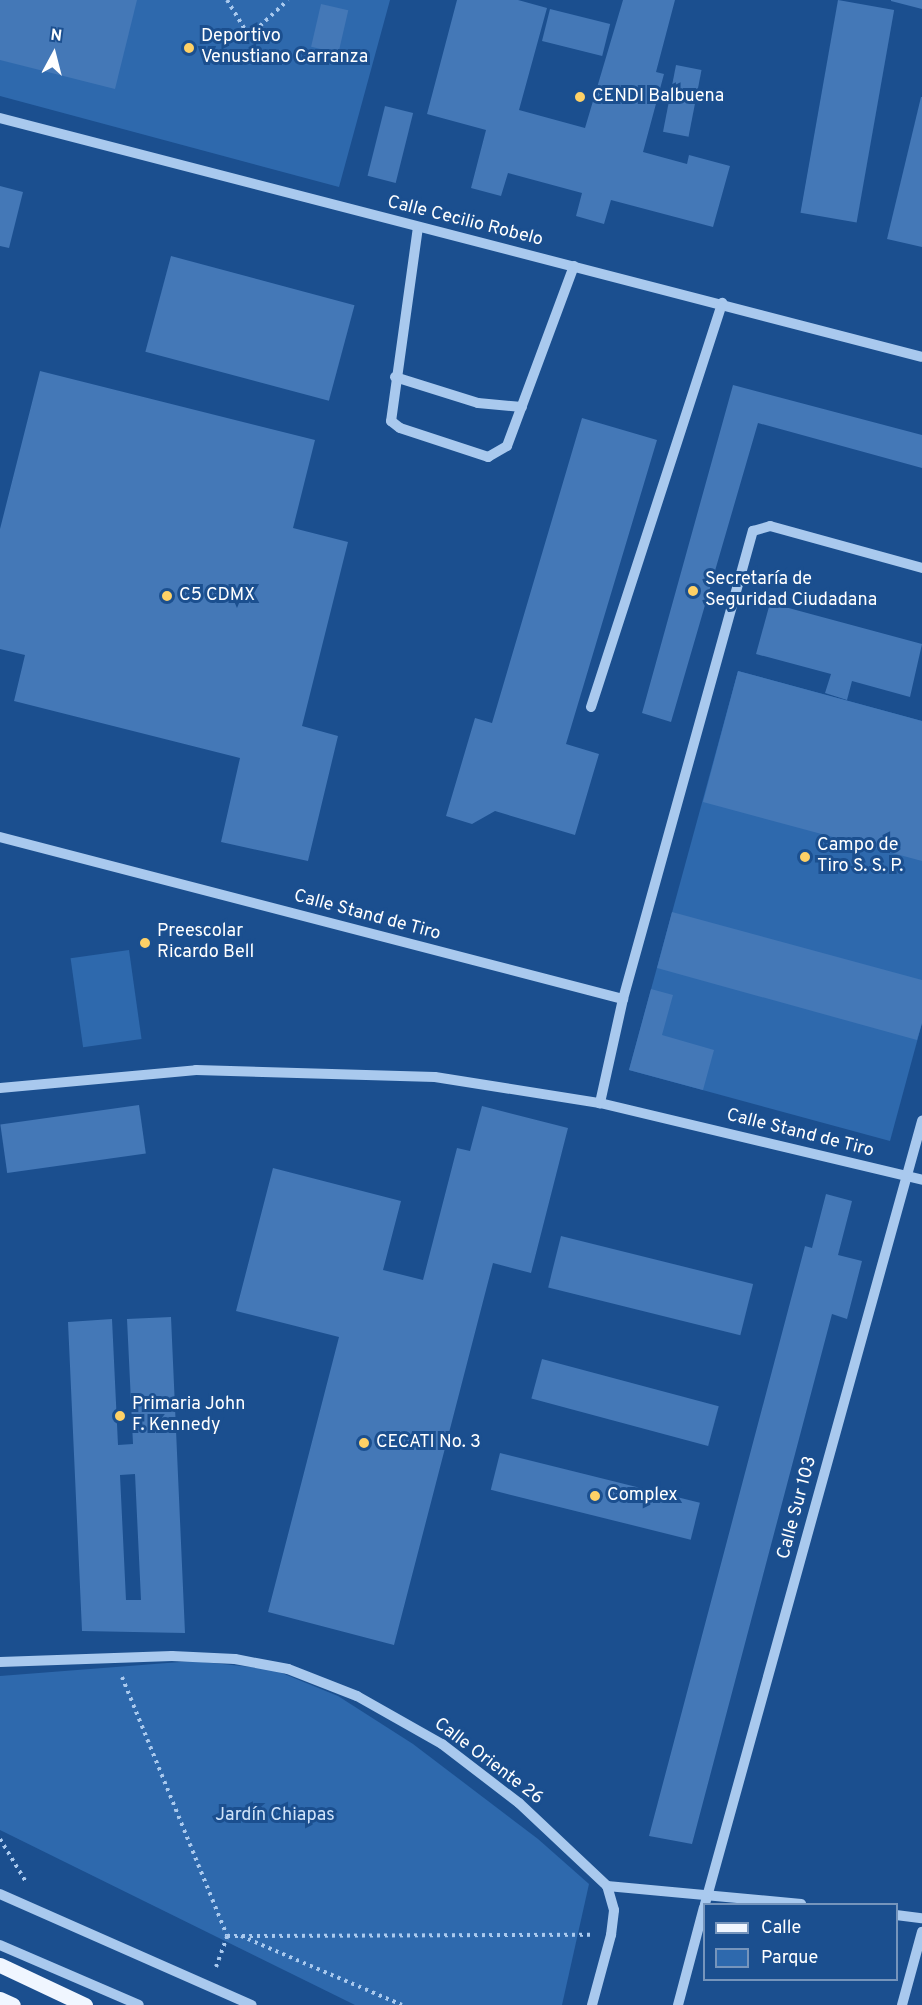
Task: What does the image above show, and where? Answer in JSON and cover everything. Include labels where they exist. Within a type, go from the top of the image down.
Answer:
[{"type":"main road","points":[[0,1965],[85,2005]]},
{"type":"main road","points":[[0,1999],[13,2005]]},
{"type":"street","name":"Calle Cecilio Robelo","points":[[0,118],[418,227],[722,303],[922,357]]},
{"type":"street","points":[[418,227],[395,377],[392,421],[400,428],[488,456],[507,446],[574,266]]},
{"type":"street","points":[[591,707],[722,303]]},
{"type":"street","points":[[395,377],[477,403],[522,407]]},
{"type":"street","points":[[600,1103],[623,999],[753,531],[770,526],[922,568]]},
{"type":"street","name":"Calle Stand de Tiro","points":[[0,837],[623,999]]},
{"type":"street","name":"Calle Stand de Tiro","points":[[0,1088],[196,1070],[435,1077],[600,1103],[922,1180]]},
{"type":"street","name":"Calle Sur 103","points":[[706,1902],[922,1121]]},
{"type":"street","name":"Calle Oriente 26","points":[[0,1662],[114,1657],[235,1659],[288,1669],[357,1696],[459,1757],[519,1803],[607,1886]]},
{"type":"street","points":[[592,2005],[611,1935],[614,1910],[607,1886],[706,1902],[738,1903]]},
{"type":"street","points":[[0,1894],[252,2005]]},
{"type":"street","name":"Calle Sur 103","points":[[678,2005],[703,1913]]},
{"type":"street","points":[[898,1915],[922,1918]]},
{"type":"street","points":[[902,2005],[922,1932]]},
{"type":"street","points":[[0,1945],[140,2005]]},
{"type":"path","points":[[227,0],[249,36],[288,0]]},
{"type":"path","points":[[114,1657],[227,1936],[209,1987]]},
{"type":"path","points":[[0,1839],[44,1913]]},
{"type":"path","points":[[237,1935],[402,2005]]},
{"type":"path","points":[[227,1936],[611,1935]]},
{"type":"green space","name":"Deportivo Venustiano Carranza","points":[[0,0],[390,0],[339,187],[0,96]]},
{"type":"green space","name":"Campo de Tiro S. S. P.","points":[[738,671],[922,721],[922,1023],[890,1141],[629,1070]]},
{"type":"green space","points":[[129,950],[142,1039],[83,1047],[71,958]]},
{"type":"green space","name":"Jardín Chiapas","points":[[193,1661],[272,1669],[338,1696],[413,1744],[538,1839],[589,1884],[562,2005],[355,2005],[0,1830],[0,1676]]},
{"type":"building","points":[[0,0],[137,0],[115,89],[0,60]]},
{"type":"building","points":[[457,0],[518,0],[547,8],[519,110],[585,128],[623,0],[675,0],[656,72],[664,74],[643,152],[687,164],[689,155],[730,166],[713,227],[611,200],[604,224],[576,216],[582,193],[508,173],[501,196],[471,188],[486,130],[427,114]]},
{"type":"building","points":[[838,0],[894,10],[857,223],[800,213]]},
{"type":"building","points":[[922,0],[922,9],[891,1]]},
{"type":"building","points":[[321,4],[348,10],[338,53],[311,47]]},
{"type":"building","points":[[550,9],[610,24],[602,56],[542,41]]},
{"type":"building","points":[[676,65],[702,70],[689,137],[663,132]]},
{"type":"building","points":[[922,97],[922,247],[887,239]]},
{"type":"building","points":[[385,106],[413,113],[396,183],[368,176]]},
{"type":"building","points":[[0,186],[23,192],[9,248],[0,246]]},
{"type":"building","points":[[171,256],[355,305],[329,401],[145,352]]},
{"type":"building","name":"C5 CDMX","points":[[40,371],[315,440],[293,528],[348,542],[302,726],[338,736],[308,861],[221,842],[240,758],[14,701],[25,655],[0,649],[0,529]]},
{"type":"building","name":"Secretaría de Seguridad Ciudadana","points":[[733,385],[922,435],[922,468],[758,423],[671,722],[642,713]]},
{"type":"building","points":[[582,418],[657,440],[566,744],[599,754],[575,835],[495,811],[472,824],[446,816],[475,718],[492,723]]},
{"type":"building","points":[[770,603],[922,644],[910,697],[852,681],[847,700],[825,693],[831,674],[756,654]]},
{"type":"building","points":[[738,671],[922,721],[922,861],[703,802]]},
{"type":"building","points":[[672,912],[922,980],[922,1023],[917,1040],[657,968]]},
{"type":"building","points":[[651,989],[673,995],[662,1035],[714,1050],[703,1090],[629,1070]]},
{"type":"building","points":[[139,1105],[146,1154],[7,1173],[0,1124]]},
{"type":"building","points":[[482,1106],[568,1128],[531,1273],[493,1263],[394,1645],[268,1612],[339,1337],[236,1311],[273,1168],[401,1201],[383,1270],[423,1280],[457,1148],[470,1151]]},
{"type":"building","points":[[826,1194],[852,1201],[838,1255],[862,1261],[847,1319],[832,1314],[692,1844],[649,1836],[805,1246],[812,1248]]},
{"type":"building","points":[[561,1236],[753,1284],[740,1335],[548,1287]]},
{"type":"building","points":[[171,1317],[185,1633],[82,1631],[68,1322],[112,1319],[118,1445],[133,1444],[127,1319]],"holes":[[[135,1474],[141,1600],[126,1600],[120,1475]]]},
{"type":"building","points":[[542,1359],[719,1406],[708,1446],[531,1399]]},
{"type":"building","name":"Complex","points":[[500,1453],[700,1503],[691,1540],[491,1490]]},
{"type":"place","name":"Deportivo Venustiano Carranza","points":[[189,48]]},
{"type":"place","name":"CENDI Balbuena","points":[[580,97]]},
{"type":"place","name":"Secretaría de Seguridad Ciudadana","points":[[693,591]]},
{"type":"place","name":"C5 CDMX","points":[[167,596]]},
{"type":"place","name":"Campo de Tiro S. S. P.","points":[[805,857]]},
{"type":"place","name":"Preescolar Ricardo Bell","points":[[145,943]]},
{"type":"place","name":"Primaria John F. Kennedy","points":[[120,1416]]},
{"type":"place","name":"CECATI No. 3","points":[[364,1443]]},
{"type":"place","name":"Complex","points":[[595,1496]]}]
